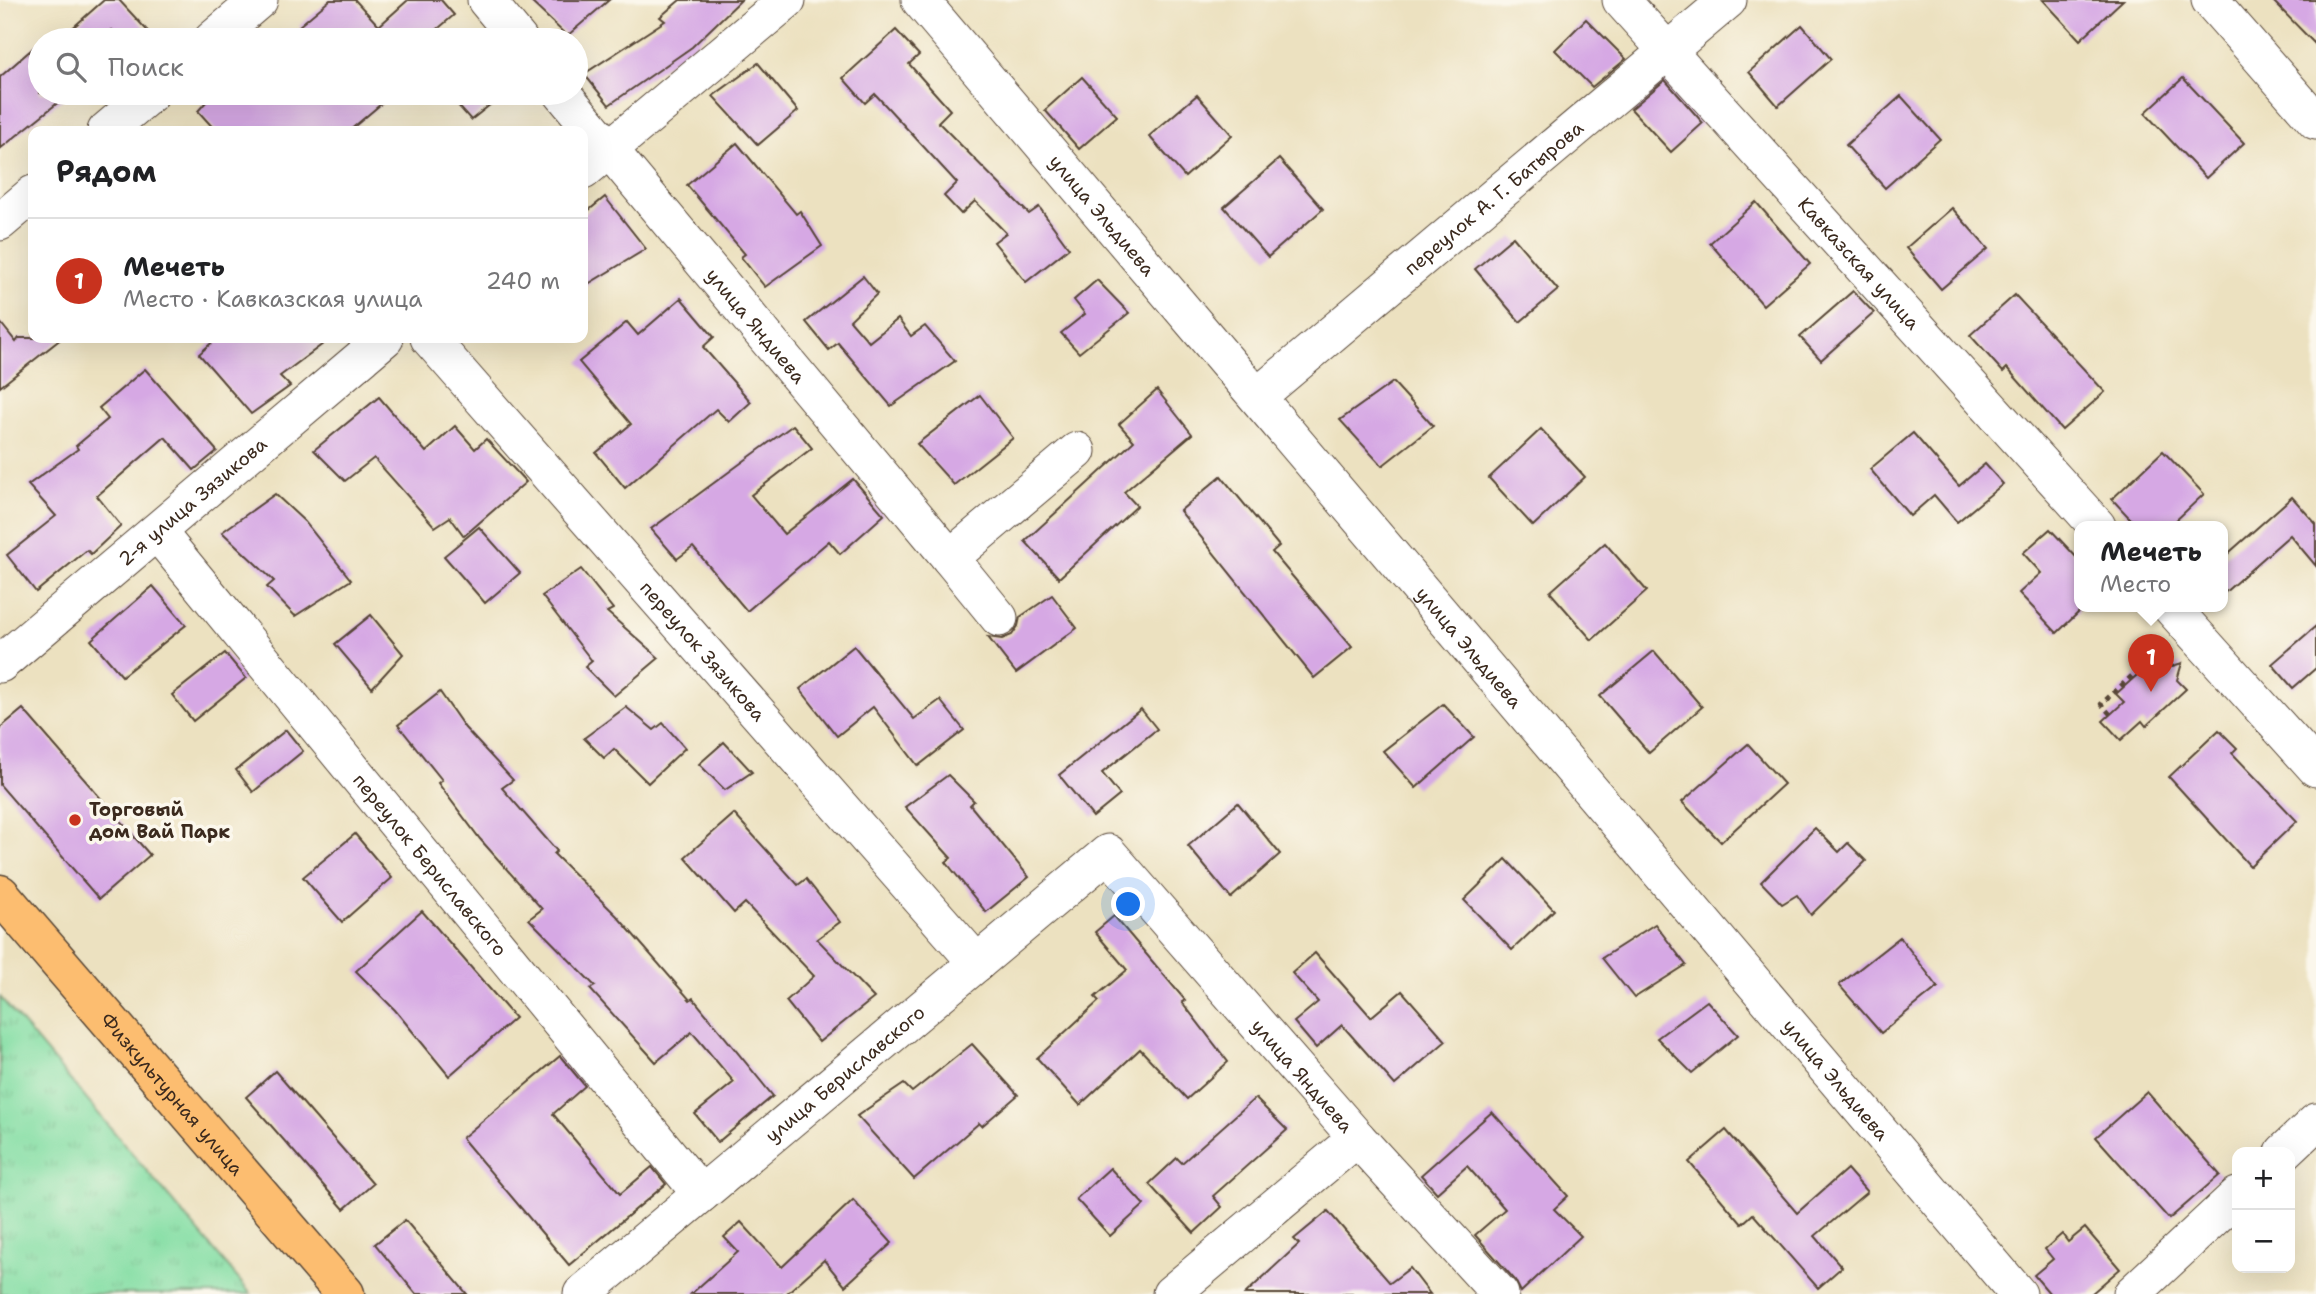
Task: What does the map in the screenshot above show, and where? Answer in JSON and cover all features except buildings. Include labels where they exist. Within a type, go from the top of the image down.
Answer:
[{"type":"main road","name":"Физкультурная улица","points":[[0,894],[345,1294]]},
{"type":"street","points":[[226,28],[259,0]]},
{"type":"street","points":[[486,0],[509,28]]},
{"type":"street","points":[[595,160],[787,0]]},
{"type":"street","name":"улица Эльдиева","points":[[919,0],[2018,1294]]},
{"type":"street","name":"Кавказская улица","points":[[1621,0],[2092,521]]},
{"type":"street","name":"переулок А. Г. Батырова","points":[[1258,396],[1728,0]]},
{"type":"street","points":[[2210,0],[2316,121]]},
{"type":"street","points":[[112,126],[137,105]]},
{"type":"street","name":"улица Яндиева","points":[[568,105],[578,126]]},
{"type":"street","name":"улица Яндиева","points":[[595,160],[950,558],[999,618]]},
{"type":"street","points":[[0,222],[28,198]]},
{"type":"street","name":"2-я улица Зязикова","points":[[0,664],[158,533],[379,343]]},
{"type":"street","name":"переулок Зязикова","points":[[433,343],[977,963]]},
{"type":"street","points":[[950,558],[1077,451]]},
{"type":"street","name":"переулок Бериславского","points":[[158,533],[701,1194]]},
{"type":"street","points":[[2174,612],[2316,768]]},
{"type":"street","name":"улица Яндиева","points":[[1108,853],[1357,1138],[1500,1294]]},
{"type":"street","name":"улица Бериславского","points":[[582,1294],[1108,853]]},
{"type":"street","points":[[2289,1147],[2316,1122]]},
{"type":"street","points":[[1171,1294],[1357,1138]]},
{"type":"street","points":[[2132,1294],[2232,1201]]},
{"type":"path","points":[[2110,714],[2101,704],[2161,649]]},
{"type":"green space","points":[[0,997],[251,1294],[0,1294]]},
{"type":"place","name":"Мечеть","points":[[2151,692]]},
{"type":"place","name":"Торговый дом Вай Парк","points":[[75,820]]}]
